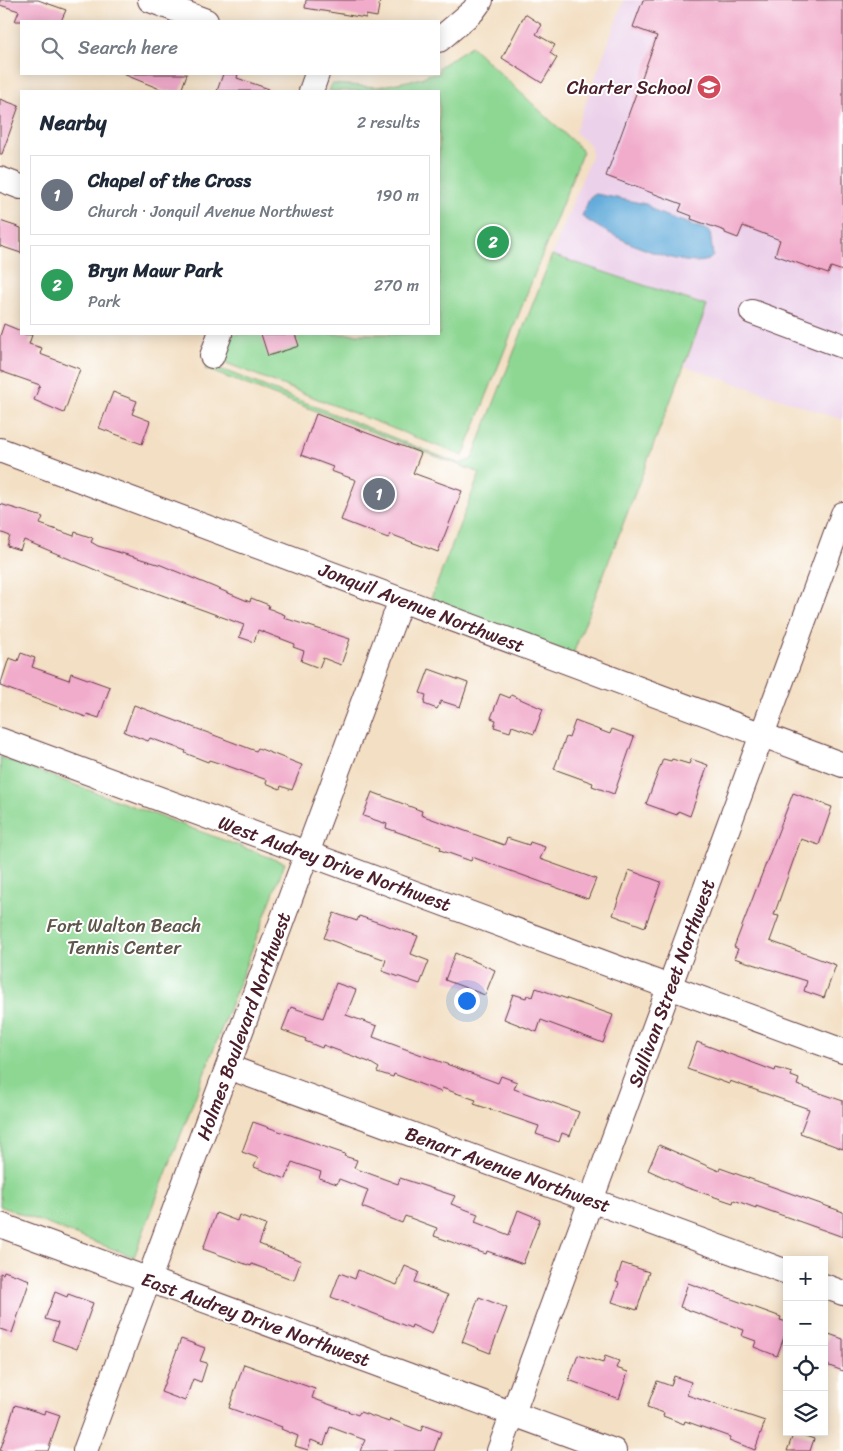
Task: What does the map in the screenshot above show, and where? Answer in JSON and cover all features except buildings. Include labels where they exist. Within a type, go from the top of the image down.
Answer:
[{"type":"street","points":[[150,0],[203,20]]},
{"type":"street","points":[[440,39],[473,11],[481,0]]},
{"type":"street","points":[[311,90],[317,75]]},
{"type":"street","points":[[0,179],[20,187]]},
{"type":"street","points":[[752,312],[843,346]]},
{"type":"street","points":[[212,356],[220,335]]},
{"type":"street","name":"Jonquil Avenue Northwest","points":[[0,450],[843,765]]},
{"type":"street","name":"Sullivan Street Northwest","points":[[499,1451],[843,514]]},
{"type":"street","name":"Holmes Boulevard Northwest","points":[[85,1451],[401,600]]},
{"type":"street","name":"West Audrey Drive Northwest","points":[[0,740],[308,852],[669,988],[843,1051]]},
{"type":"street","name":"Benarr Avenue Northwest","points":[[228,1067],[783,1271]]},
{"type":"street","name":"East Audrey Drive Northwest","points":[[0,1225],[614,1451]]},
{"type":"street","points":[[828,1287],[843,1293]]},
{"type":"shaded area","points":[[624,0],[843,0],[843,420],[685,366],[707,306],[552,255],[592,154],[590,145],[575,132]]},
{"type":"green space","points":[[471,46],[583,151],[463,456],[221,361],[232,335],[440,335],[440,90],[329,90],[332,84],[378,87],[422,78],[427,75],[440,75],[440,66]]},
{"type":"green space","points":[[552,255],[707,306],[573,654],[430,601],[480,473],[205,369],[207,365],[218,368],[460,464],[472,459]]},
{"type":"green space","name":"Fort Walton Beach Tennis Center","points":[[0,757],[285,863],[134,1257],[0,1206]]},
{"type":"water","points":[[596,194],[646,204],[658,213],[710,231],[713,256],[703,261],[687,261],[668,257],[608,232],[582,216],[590,197]]},
{"type":"place","name":"Charter School","points":[[709,87]]},
{"type":"place","name":"Bryn Mawr Park","points":[[493,242]]},
{"type":"place","name":"Chapel of the Cross","points":[[379,494]]}]
